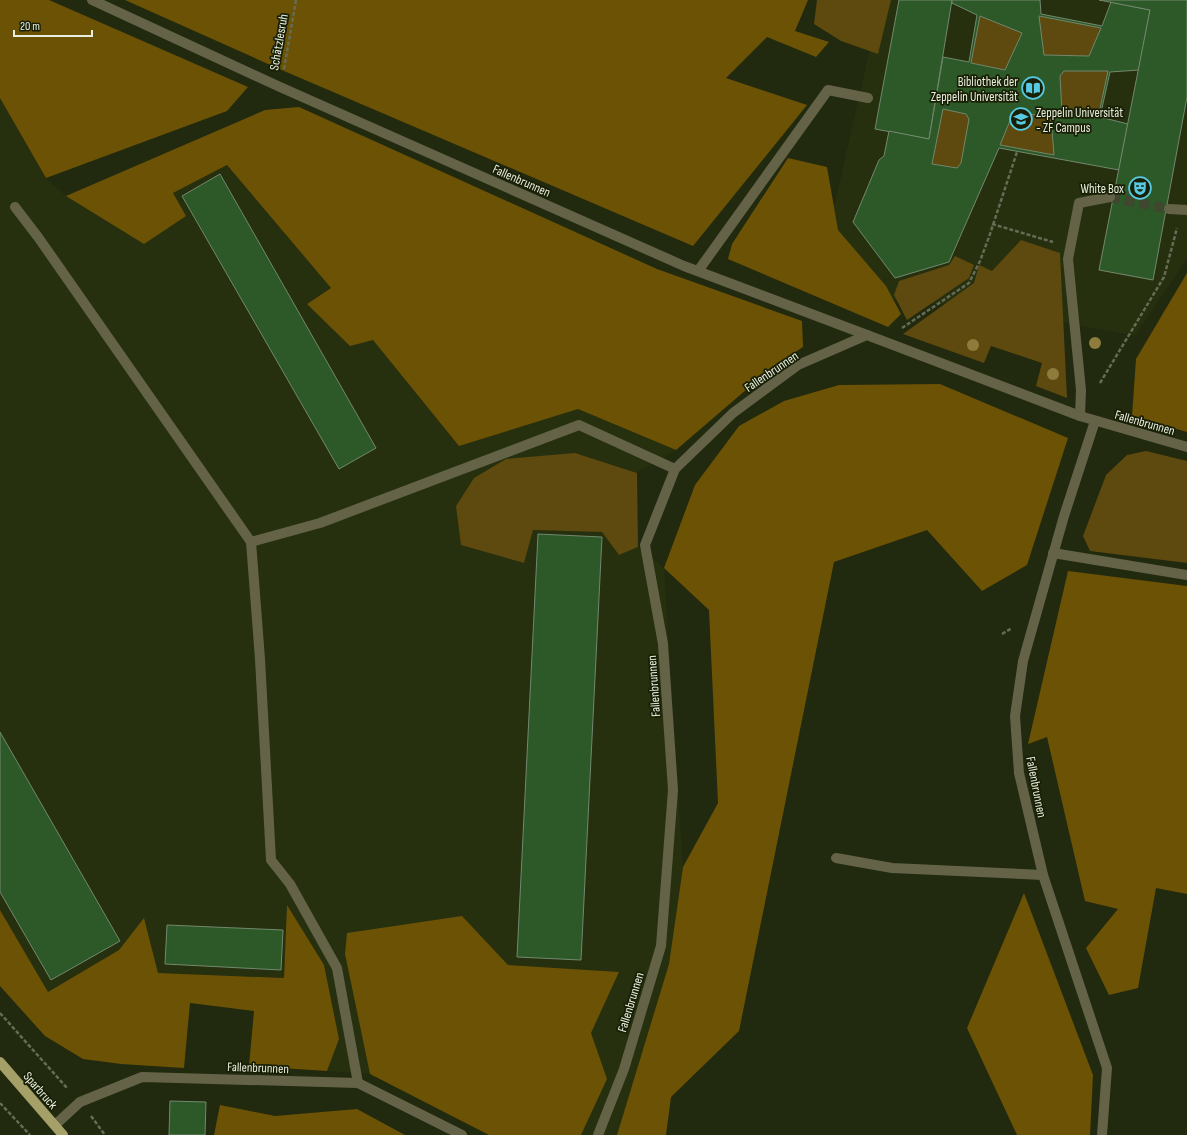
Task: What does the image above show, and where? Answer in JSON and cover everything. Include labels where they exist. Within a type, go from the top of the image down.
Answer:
[{"type":"main road","name":"Sparbruck","points":[[0,1062],[63,1135]]},
{"type":"street","name":"Fallenbrunnen","points":[[92,0],[280,87],[698,271],[1080,416],[1187,447]]},
{"type":"street","points":[[698,271],[828,90],[868,98]]},
{"type":"street","points":[[1080,416],[1081,390],[1068,259],[1079,203],[1110,197]]},
{"type":"street","points":[[15,207],[38,237],[251,542],[260,658],[270,860],[290,884],[337,968],[358,1083]]},
{"type":"street","points":[[1168,209],[1184,210]]},
{"type":"street","name":"Fallenbrunnen","points":[[598,1135],[624,1070],[661,946],[673,790],[663,644],[645,546],[675,469],[733,413],[798,366],[867,334]]},
{"type":"street","name":"Fallenbrunnen","points":[[1095,420],[1053,553],[1023,661],[1015,716],[1019,774],[1043,875],[1107,1068],[1102,1135]]},
{"type":"street","points":[[251,542],[320,523],[579,425],[675,469]]},
{"type":"street","points":[[1053,553],[1187,576]]},
{"type":"street","points":[[836,858],[892,868],[1043,875]]},
{"type":"street","name":"Fallenbrunnen","points":[[55,1125],[80,1102],[142,1077],[358,1083],[462,1135]]},
{"type":"path","name":"Schätzlesruh","points":[[280,87],[296,0]]},
{"type":"path","points":[[884,341],[969,283],[980,261],[1017,152]]},
{"type":"path","points":[[1096,390],[1164,277],[1184,210]]},
{"type":"path","points":[[992,224],[1070,247]]},
{"type":"path","points":[[0,1013],[80,1102]]},
{"type":"path","points":[[0,1103],[30,1135]]},
{"type":"shaded area","points":[[0,0],[49,0],[248,87],[227,111],[46,178],[0,98]]},
{"type":"shaded area","points":[[125,0],[808,0],[795,31],[829,42],[816,57],[767,37],[726,78],[807,105],[693,246],[277,68]]},
{"type":"shaded area","points":[[817,0],[891,0],[878,54],[841,41],[814,24]]},
{"type":"shaded area","name":"Zeppelin Universität - ZF Campus","points":[[881,0],[1187,0],[1187,259],[1135,336],[985,308],[860,297],[827,238]]},
{"type":"shaded area","points":[[980,16],[1022,33],[1005,70],[971,63]]},
{"type":"shaded area","points":[[1039,16],[1101,28],[1089,56],[1044,55]]},
{"type":"shaded area","points":[[1064,71],[1108,71],[1098,118],[1062,112],[1060,76]]},
{"type":"shaded area","points":[[0,98],[46,178],[66,196],[173,193],[227,165],[331,288],[307,304],[373,340],[459,446],[578,409],[676,450],[637,473],[575,453],[457,506],[461,545],[524,563],[532,530],[602,532],[619,555],[638,547],[664,568],[683,867],[669,964],[617,1135],[581,1135],[607,1079],[591,1033],[619,972],[508,965],[462,916],[345,954],[370,1074],[327,1071],[339,1039],[324,965],[287,905],[284,978],[158,973],[144,919],[119,950],[48,992],[0,910]]},
{"type":"shaded area","points":[[299,107],[657,269],[802,321],[803,347],[775,365],[676,450],[578,409],[459,446],[373,340],[350,346],[307,304],[331,288],[227,165],[173,193],[186,216],[144,244],[66,196],[265,110]]},
{"type":"shaded area","points":[[943,109],[966,114],[969,119],[961,163],[957,168],[932,164]]},
{"type":"shaded area","points":[[1014,111],[1051,118],[1054,155],[1000,145]]},
{"type":"shaded area","points":[[788,158],[827,167],[838,230],[886,286],[901,314],[888,327],[728,259],[732,244]]},
{"type":"shaded area","points":[[1021,240],[1060,253],[1067,398],[1036,386],[1042,363],[991,346],[984,363],[903,334],[974,283],[979,265],[992,271]]},
{"type":"shaded area","points":[[955,256],[974,265],[969,278],[907,320],[894,295],[899,281],[949,265]]},
{"type":"shaded area","points":[[1187,273],[1187,432],[1132,416],[1136,359]]},
{"type":"shaded area","points":[[940,384],[1068,438],[1027,565],[982,591],[927,530],[834,562],[739,1031],[671,1097],[666,1135],[617,1135],[669,964],[683,867],[718,803],[709,610],[664,568],[695,485],[739,426],[784,401],[839,385]]},
{"type":"shaded area","points":[[1146,451],[1187,461],[1187,563],[1090,551],[1083,536],[1106,475],[1127,455]]},
{"type":"shaded area","points":[[575,453],[637,473],[638,547],[619,555],[602,532],[533,530],[524,563],[461,545],[456,506],[474,478],[506,459]]},
{"type":"shaded area","points":[[1068,571],[1187,586],[1187,894],[1156,888],[1138,988],[1109,995],[1086,948],[1118,909],[1085,901],[1047,737],[1028,744]]},
{"type":"shaded area","points":[[1024,893],[1093,1075],[1090,1135],[1017,1135],[967,1028]]},
{"type":"shaded area","points":[[287,905],[324,965],[339,1039],[327,1071],[249,1066],[254,1011],[190,1003],[184,1068],[121,1064],[83,1059],[45,1036],[0,986],[0,910],[48,992],[119,950],[144,918],[158,973],[284,978]]},
{"type":"shaded area","points":[[462,916],[508,965],[619,972],[591,1033],[607,1079],[581,1135],[489,1135],[370,1074],[345,954],[347,933]]},
{"type":"shaded area","points":[[220,1105],[275,1116],[357,1109],[405,1135],[214,1135]]},
{"type":"building","points":[[899,0],[952,0],[929,139],[875,129]]},
{"type":"building","points":[[952,0],[1040,0],[1041,14],[1102,26],[1111,2],[1150,10],[1139,70],[1110,72],[1100,117],[1128,124],[1119,170],[999,148],[949,262],[895,278],[853,222],[879,160],[884,156],[889,131],[929,139],[943,57],[969,62],[977,15],[952,3]],"holes":[[[980,16],[1022,33],[1005,70],[971,63]],[[1039,16],[1101,28],[1089,56],[1044,55]],[[1064,71],[1108,71],[1098,118],[1062,112],[1060,76]],[[943,109],[966,114],[969,119],[961,163],[957,168],[932,164]],[[1014,111],[1051,118],[1054,155],[1000,145]]]},
{"type":"building","points":[[1099,0],[1187,0],[1187,97],[1153,280],[1099,270],[1150,10]]},
{"type":"building","points":[[220,174],[376,448],[339,469],[182,196]]},
{"type":"building","points":[[538,534],[602,537],[581,960],[517,957]]},
{"type":"building","points":[[0,732],[120,941],[51,980],[0,892]]},
{"type":"building","points":[[167,925],[283,930],[281,970],[165,964]]},
{"type":"building","points":[[170,1101],[206,1102],[205,1135],[169,1135]]},
{"type":"tunnel","points":[[1110,197],[1169,209]]},
{"type":"place","name":"Bibliothek der Zeppelin Universität","points":[[1033,88]]},
{"type":"place","name":"Zeppelin Universität - ZF Campus","points":[[1021,119]]},
{"type":"place","name":"White Box","points":[[1140,188]]}]
